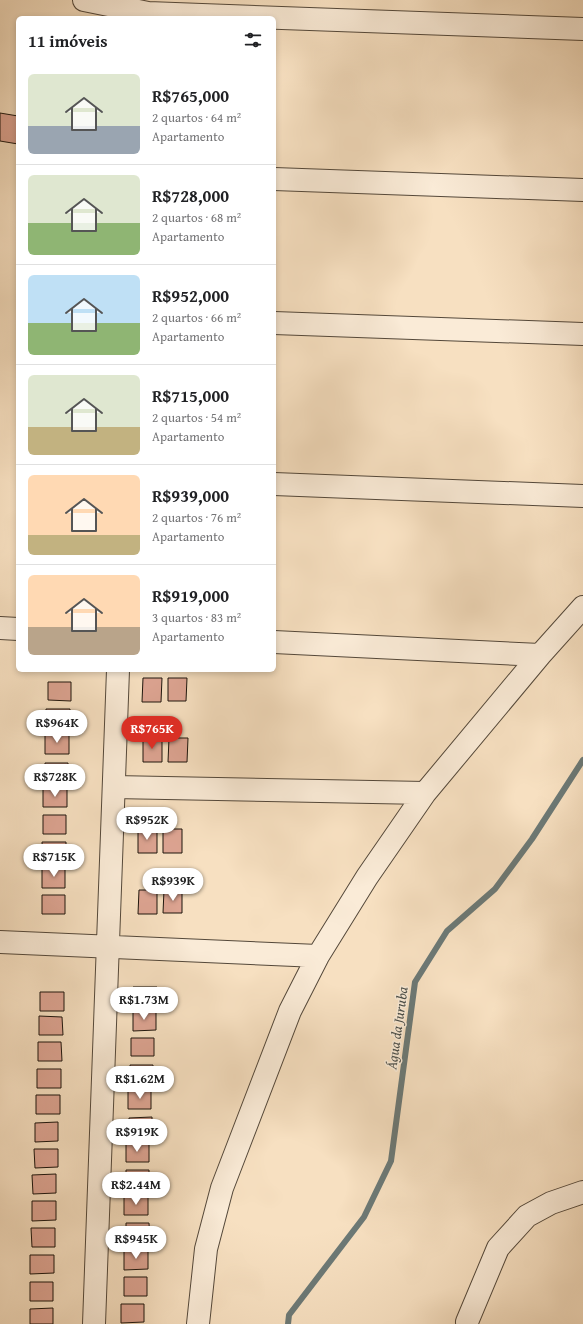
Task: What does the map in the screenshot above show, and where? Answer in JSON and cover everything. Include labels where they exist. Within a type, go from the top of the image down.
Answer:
[{"type":"street","points":[[84,0],[148,10],[583,29]]},
{"type":"street","points":[[276,179],[583,190]]},
{"type":"street","points":[[276,322],[583,334]]},
{"type":"street","points":[[276,484],[583,496]]},
{"type":"street","points":[[198,1324],[206,1249],[222,1188],[290,1011],[318,956],[367,877],[425,793],[540,655],[583,607]]},
{"type":"street","points":[[0,628],[16,629]]},
{"type":"street","points":[[276,642],[540,655]]},
{"type":"street","points":[[94,1324],[118,672]]},
{"type":"street","points":[[114,787],[425,793]]},
{"type":"street","points":[[0,942],[318,956]]},
{"type":"street","points":[[467,1322],[498,1248],[528,1216],[551,1203],[583,1192]]},
{"type":"building","points":[[0,113],[16,116],[16,144],[0,141]]},
{"type":"building","points":[[143,678],[162,678],[161,702],[142,702]]},
{"type":"building","points":[[168,678],[187,678],[186,701],[168,701]]},
{"type":"building","points":[[48,682],[71,682],[71,701],[48,700]]},
{"type":"building","points":[[46,709],[70,709],[70,728],[46,728]]},
{"type":"building","points":[[45,735],[69,735],[69,754],[45,754]]},
{"type":"building","points":[[169,738],[188,738],[187,762],[168,762]]},
{"type":"building","points":[[143,739],[162,739],[162,762],[143,762]]},
{"type":"building","points":[[45,763],[68,763],[68,782],[45,782]]},
{"type":"building","points":[[43,788],[67,788],[67,807],[43,807]]},
{"type":"building","points":[[43,815],[66,815],[66,834],[43,834]]},
{"type":"building","points":[[138,829],[157,830],[157,853],[138,853]]},
{"type":"building","points":[[163,829],[182,829],[182,853],[163,853]]},
{"type":"building","points":[[42,842],[66,842],[66,861],[43,861]]},
{"type":"building","points":[[42,869],[65,869],[65,888],[42,888]]},
{"type":"building","points":[[139,890],[157,890],[157,914],[138,914]]},
{"type":"building","points":[[164,890],[182,890],[182,913],[163,913]]},
{"type":"building","points":[[42,895],[65,895],[65,914],[42,914]]},
{"type":"building","points":[[133,987],[157,987],[157,1006],[133,1006]]},
{"type":"building","points":[[40,992],[64,992],[64,1011],[40,1011]]},
{"type":"building","points":[[133,1012],[156,1012],[156,1030],[133,1031]]},
{"type":"building","points":[[39,1016],[62,1017],[63,1035],[39,1035]]},
{"type":"building","points":[[131,1038],[154,1038],[154,1056],[131,1056]]},
{"type":"building","points":[[38,1042],[61,1042],[62,1061],[38,1061]]},
{"type":"building","points":[[130,1065],[153,1065],[153,1083],[130,1084]]},
{"type":"building","points":[[37,1069],[61,1069],[61,1088],[37,1088]]},
{"type":"building","points":[[128,1090],[151,1090],[151,1109],[128,1109]]},
{"type":"building","points":[[36,1095],[60,1095],[60,1114],[36,1114]]},
{"type":"building","points":[[152,1117],[152,1136],[129,1136],[129,1118]]},
{"type":"building","points":[[58,1122],[58,1141],[35,1142],[35,1123]]},
{"type":"building","points":[[126,1143],[149,1144],[149,1162],[126,1162]]},
{"type":"building","points":[[34,1149],[58,1149],[58,1167],[35,1168]]},
{"type":"building","points":[[126,1170],[149,1170],[149,1189],[126,1189]]},
{"type":"building","points":[[56,1174],[56,1193],[33,1194],[32,1175]]},
{"type":"building","points":[[124,1196],[148,1196],[148,1215],[124,1215]]},
{"type":"building","points":[[32,1201],[56,1201],[56,1220],[32,1221]]},
{"type":"building","points":[[126,1223],[149,1223],[150,1242],[126,1242]]},
{"type":"building","points":[[31,1228],[55,1228],[55,1247],[32,1247]]},
{"type":"building","points":[[124,1251],[148,1251],[148,1269],[124,1270]]},
{"type":"building","points":[[30,1255],[54,1255],[54,1273],[30,1274]]},
{"type":"building","points":[[124,1277],[147,1277],[147,1296],[124,1296]]},
{"type":"building","points":[[30,1282],[53,1282],[53,1301],[30,1301]]},
{"type":"building","points":[[121,1304],[144,1304],[144,1322],[121,1323]]},
{"type":"building","points":[[53,1308],[53,1324],[30,1324],[30,1309]]},
{"type":"waterway","name":"Água da Juruba","points":[[288,1324],[289,1315],[364,1217],[391,1161],[415,982],[447,931],[495,889],[532,839],[583,760]]}]
